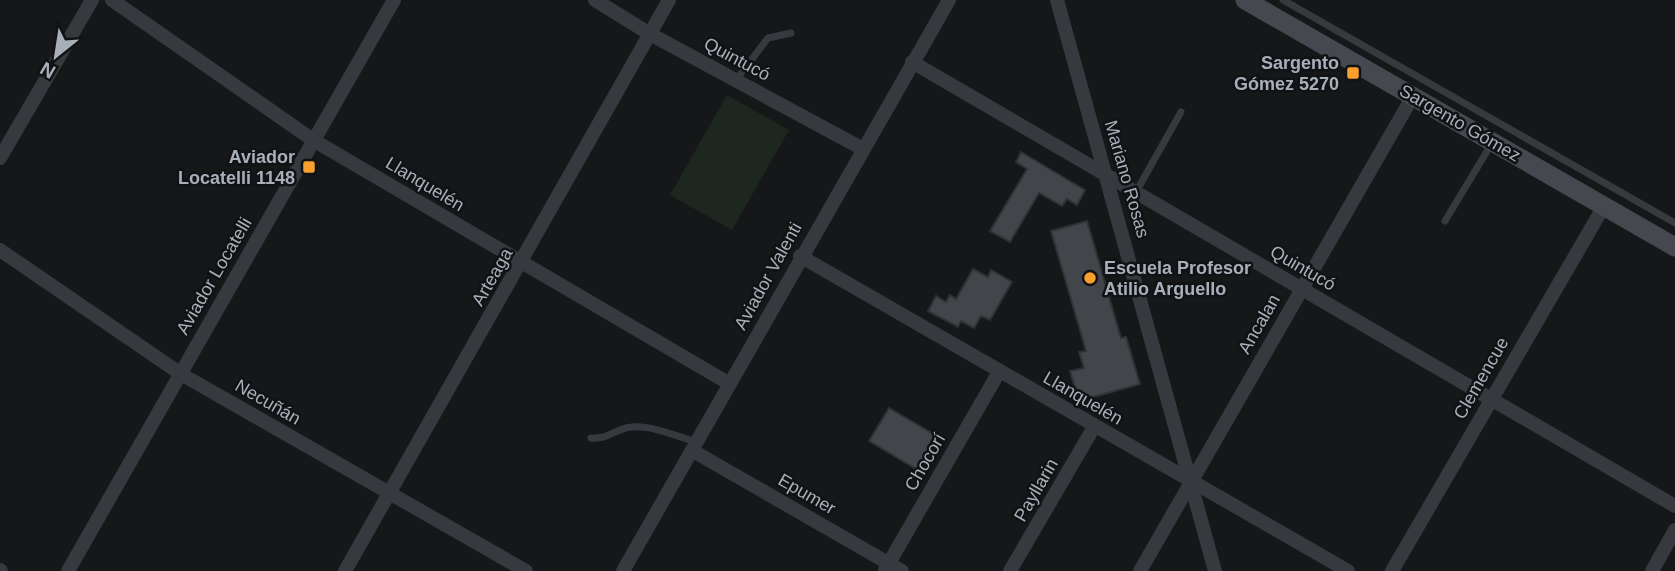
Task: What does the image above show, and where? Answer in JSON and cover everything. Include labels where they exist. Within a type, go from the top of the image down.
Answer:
[{"type":"main road","name":"Sargento Gómez","points":[[1245,0],[1675,247]]},
{"type":"street","points":[[0,158],[92,0]]},
{"type":"street","name":"Llanquelén","points":[[112,0],[313,140],[730,384]]},
{"type":"street","name":"Aviador Locatelli","points":[[68,571],[394,0]]},
{"type":"street","name":"Quintucó","points":[[595,0],[650,34],[863,149]]},
{"type":"street","name":"Arteaga","points":[[345,571],[522,264],[669,0]]},
{"type":"street","name":"Aviador Valenti","points":[[622,571],[949,0]]},
{"type":"street","name":"Mariano Rosas","points":[[1057,0],[1215,571]]},
{"type":"street","name":"Quintucó","points":[[912,62],[1489,401],[1675,506]]},
{"type":"street","name":"Ancalan","points":[[1140,571],[1413,96]]},
{"type":"street","name":"Clemencue","points":[[1392,571],[1604,206]]},
{"type":"street","name":"Necuñán","points":[[0,250],[181,374],[526,571]]},
{"type":"street","name":"Llanquelén","points":[[800,256],[1094,428],[1348,571]]},
{"type":"street","name":"Chocorí","points":[[892,568],[999,372]]},
{"type":"street","name":"Payllarin","points":[[1010,571],[1094,428]]},
{"type":"street","name":"Epumer","points":[[695,447],[892,568]]},
{"type":"street","points":[[1652,571],[1675,530]]},
{"type":"lane","points":[[1283,0],[1675,223]]},
{"type":"lane","points":[[736,80],[768,38],[791,33]]},
{"type":"lane","points":[[1136,192],[1181,112]]},
{"type":"lane","points":[[1445,221],[1492,142]]},
{"type":"lane","points":[[591,438],[602,439],[627,427],[638,426],[695,447]]},
{"type":"shaded area","points":[[727,95],[789,130],[732,230],[670,195]]},
{"type":"building","points":[[1021,152],[1085,190],[1077,205],[1067,199],[1062,206],[1039,193],[1010,242],[990,231],[1027,169],[1016,162]]},
{"type":"building","points":[[1087,221],[1121,338],[1126,337],[1140,384],[1079,401],[1070,371],[1084,368],[1079,352],[1086,351],[1051,231]]},
{"type":"building","points":[[973,269],[988,277],[991,270],[1012,282],[990,320],[981,316],[974,328],[961,321],[958,327],[928,311],[936,296],[946,302],[950,295],[956,299]]},
{"type":"building","points":[[889,408],[937,436],[918,470],[869,441]]},
{"type":"place","name":"Sargento Gómez 5270","points":[[1353,73]]},
{"type":"place","name":"Aviador Locatelli 1148","points":[[309,167]]},
{"type":"place","name":"Escuela Profesor Atilio Arguello","points":[[1090,278]]}]
